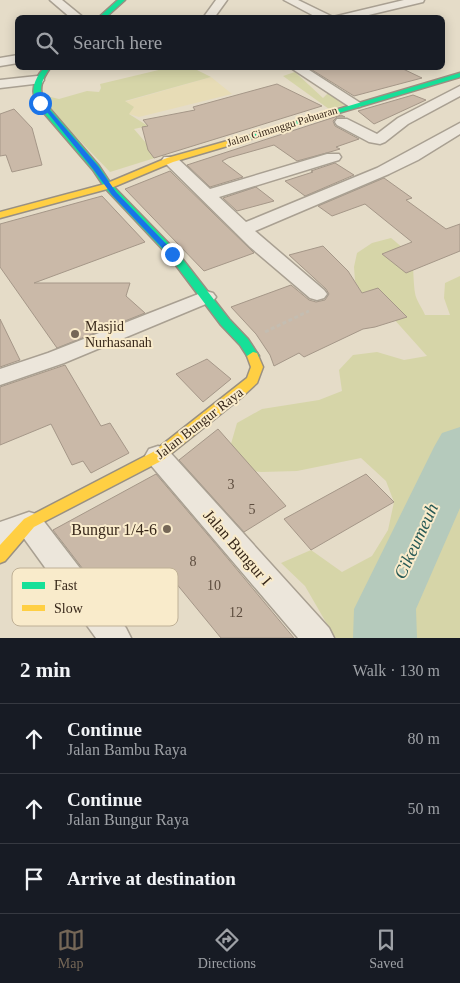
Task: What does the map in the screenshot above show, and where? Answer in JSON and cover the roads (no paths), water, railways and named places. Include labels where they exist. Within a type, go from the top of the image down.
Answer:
[{"type":"street","points":[[55,0],[75,15]]},
{"type":"street","points":[[104,15],[122,0]]},
{"type":"street","points":[[210,15],[222,0]]},
{"type":"street","points":[[289,0],[322,15]]},
{"type":"street","points":[[368,0],[385,7]]},
{"type":"street","points":[[351,15],[419,0]]},
{"type":"street","points":[[0,62],[15,60]]},
{"type":"street","points":[[0,84],[37,80],[45,70]]},
{"type":"street","points":[[301,70],[355,104]]},
{"type":"street","name":"Jalan Cimanggu Pabuaran","points":[[0,215],[108,186],[170,160],[355,104],[460,75]]},
{"type":"street","name":"Jalan Bungur Raya","points":[[0,534],[29,523],[158,456],[215,413],[253,380],[257,367],[253,356],[244,342],[172,254],[108,186],[96,168],[40,103],[35,92],[37,80]]},
{"type":"street","points":[[342,122],[374,139],[380,139],[402,122],[460,90]]},
{"type":"street","points":[[243,230],[383,171],[460,128]]},
{"type":"street","points":[[206,195],[333,157]]},
{"type":"street","points":[[170,160],[243,230],[317,294]]},
{"type":"street","points":[[0,377],[56,358],[206,297]]},
{"type":"street","name":"Jalan Bungur I","points":[[158,456],[318,638]]},
{"type":"street","points":[[29,523],[63,568]]},
{"type":"street","name":"Jalan Bungur Raya","points":[[0,556],[29,523]]},
{"type":"street","points":[[106,626],[115,638]]},
{"type":"waterway","name":"Cikeumeuh","points":[[385,638],[385,609],[460,447]]},
{"type":"place","name":"Masjid Nurhasanah","points":[[75,334]]},
{"type":"place","name":"Bungur 1/4-6","points":[[167,529]]}]
